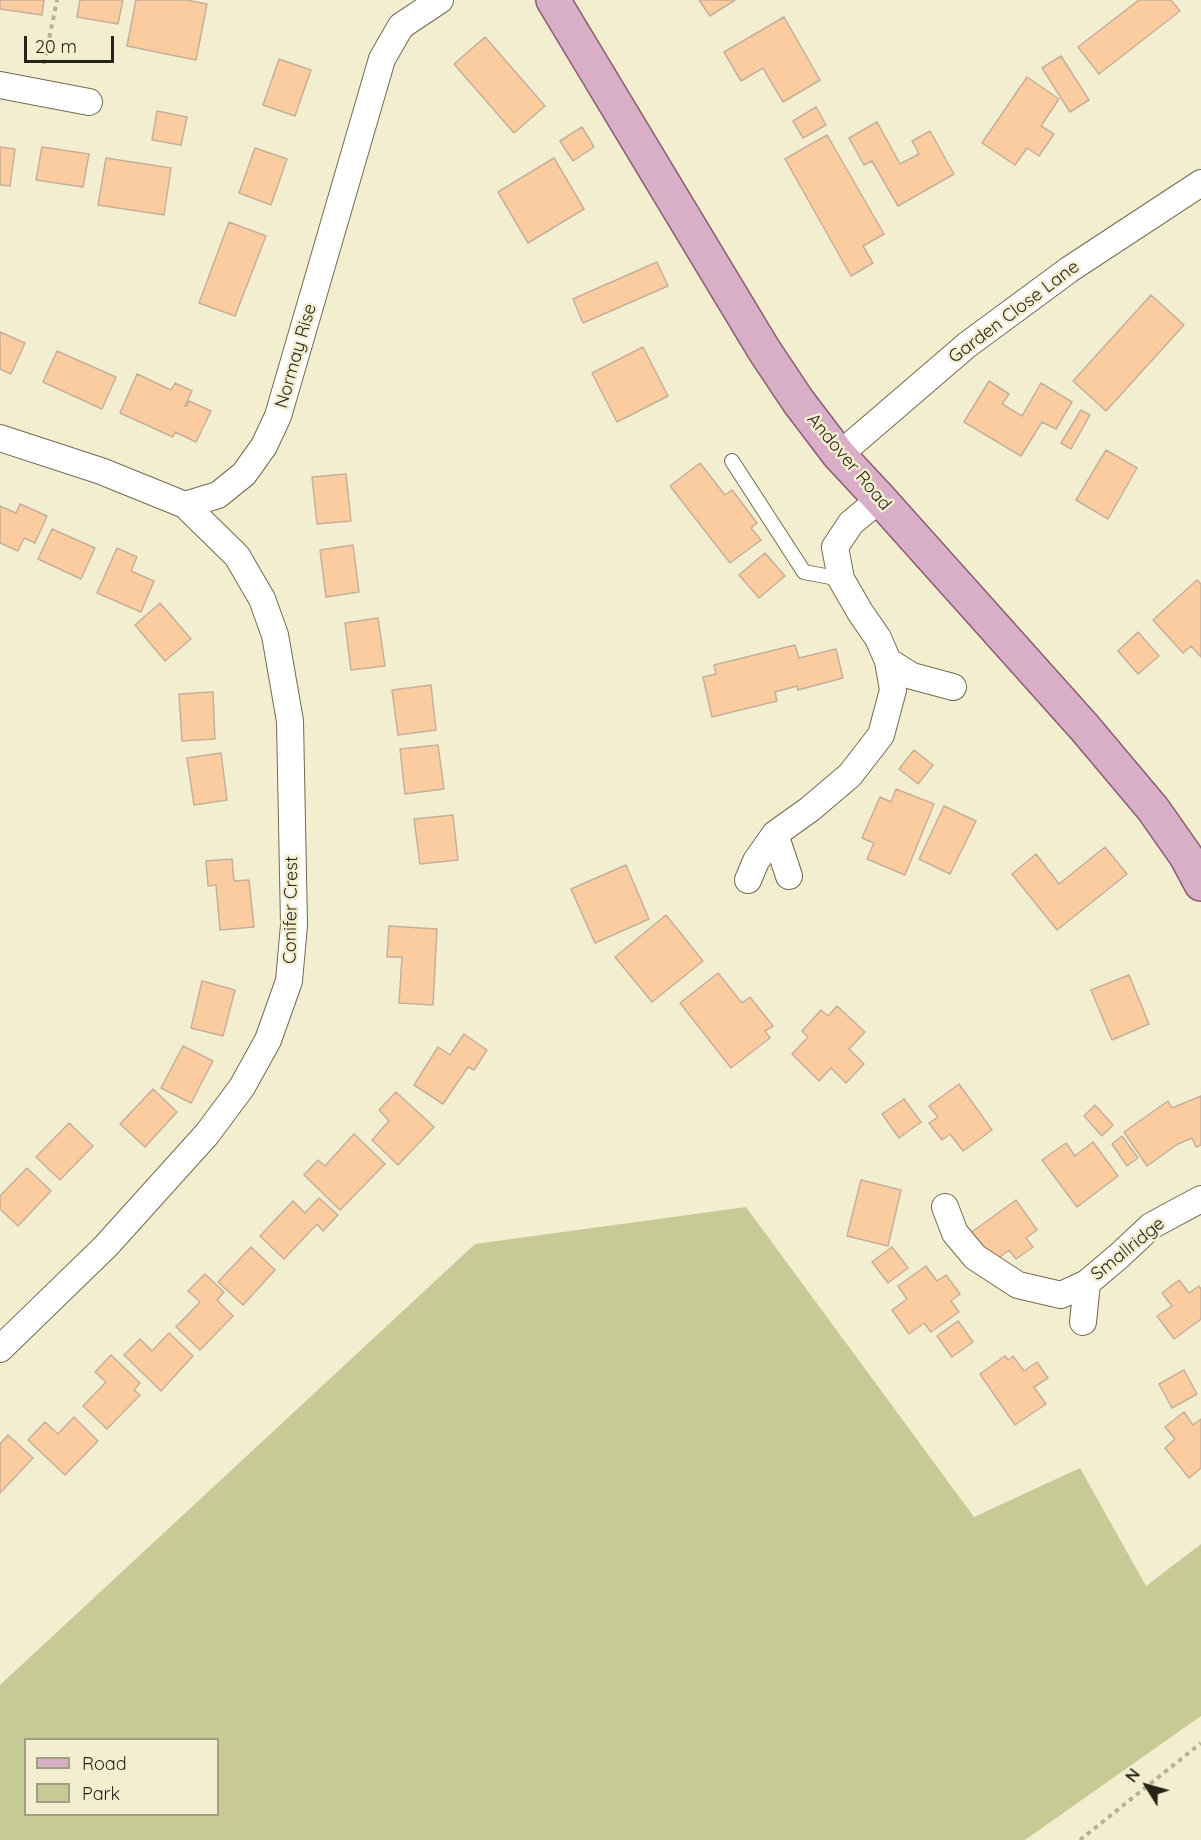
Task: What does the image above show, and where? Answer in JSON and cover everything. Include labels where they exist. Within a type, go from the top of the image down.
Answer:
[{"type":"main road","name":"Andover Road","points":[[553,0],[764,350],[798,401],[839,455],[1084,727],[1152,809],[1186,856],[1201,884]]},
{"type":"street","name":"Normay Rise","points":[[185,505],[218,495],[244,474],[264,446],[278,416],[382,59],[401,26],[440,0]]},
{"type":"street","points":[[0,85],[89,102]]},
{"type":"street","name":"Garden Close Lane","points":[[839,455],[967,345],[1070,269],[1201,183]]},
{"type":"street","points":[[0,438],[101,471],[185,505]]},
{"type":"street","points":[[748,880],[756,861],[775,834],[810,810],[850,775],[880,735],[893,690],[888,661],[878,638],[841,579],[835,547],[851,524],[880,499]]},
{"type":"street","name":"Conifer Crest","points":[[0,1349],[106,1246],[207,1134],[242,1087],[268,1040],[289,981],[294,925],[290,721],[275,635],[262,599],[237,556],[185,505]]},
{"type":"street","points":[[888,661],[912,676],[953,687]]},
{"type":"street","points":[[775,834],[789,876]]},
{"type":"street","name":"Smallridge","points":[[945,1207],[955,1233],[975,1257],[1018,1285],[1061,1295],[1087,1283],[1151,1226],[1201,1198]]},
{"type":"street","name":"Smallridge","points":[[1083,1322],[1087,1283]]},
{"type":"lane","points":[[732,460],[804,572],[841,579]]},
{"type":"path","points":[[38,92],[57,0]]},
{"type":"path","points":[[1080,1840],[1201,1743]]},
{"type":"green space","points":[[746,1207],[974,1517],[1080,1468],[1146,1586],[1201,1544],[1201,1716],[1025,1840],[0,1840],[0,1685],[475,1244]]},
{"type":"building","points":[[0,0],[44,0],[42,15],[0,9]]},
{"type":"building","points":[[80,0],[123,0],[118,24],[77,17]]},
{"type":"building","points":[[136,0],[186,0],[207,4],[196,60],[127,46]]},
{"type":"building","points":[[699,0],[735,0],[710,16]]},
{"type":"building","points":[[1139,0],[1171,0],[1180,11],[1099,74],[1078,47]]},
{"type":"building","points":[[784,17],[820,80],[783,102],[763,68],[741,81],[724,52]]},
{"type":"building","points":[[485,37],[545,106],[514,133],[454,64]]},
{"type":"building","points":[[1061,56],[1089,100],[1070,112],[1042,68]]},
{"type":"building","points":[[279,59],[311,70],[295,116],[263,105]]},
{"type":"building","points":[[1027,77],[1059,99],[1041,126],[1054,134],[1039,156],[1027,148],[1015,165],[982,143]]},
{"type":"building","points":[[816,107],[826,125],[803,138],[793,121]]},
{"type":"building","points":[[157,111],[187,117],[181,145],[152,140]]},
{"type":"building","points":[[877,122],[900,164],[919,154],[912,141],[930,131],[954,174],[898,206],[872,161],[864,165],[849,138]]},
{"type":"building","points":[[582,127],[594,147],[573,161],[560,141]]},
{"type":"building","points":[[827,135],[884,234],[863,246],[873,263],[851,276],[785,159]]},
{"type":"building","points":[[0,147],[15,149],[10,186],[0,185]]},
{"type":"building","points":[[42,147],[89,154],[83,187],[36,180]]},
{"type":"building","points":[[255,148],[287,159],[271,205],[239,193]]},
{"type":"building","points":[[106,158],[171,168],[164,215],[98,205]]},
{"type":"building","points":[[554,158],[584,209],[528,243],[498,192]]},
{"type":"building","points":[[229,222],[266,236],[235,316],[199,303]]},
{"type":"building","points":[[657,262],[668,286],[583,323],[573,299]]},
{"type":"building","points":[[1151,295],[1184,325],[1106,411],[1073,381]]},
{"type":"building","points":[[0,332],[25,343],[11,374],[0,369]]},
{"type":"building","points":[[643,347],[668,396],[617,422],[592,373]]},
{"type":"building","points":[[57,351],[116,377],[102,409],[43,382]]},
{"type":"building","points":[[137,374],[171,390],[175,383],[192,391],[185,406],[189,401],[211,411],[196,442],[175,432],[173,437],[120,413]]},
{"type":"building","points":[[989,381],[1009,394],[1002,404],[1022,416],[1041,383],[1072,402],[1056,429],[1042,422],[1021,456],[964,422]]},
{"type":"building","points":[[1081,410],[1090,415],[1071,449],[1061,443]]},
{"type":"building","points":[[1106,450],[1137,468],[1108,519],[1076,500]]},
{"type":"building","points":[[700,463],[725,495],[732,490],[757,523],[751,528],[761,540],[730,563],[670,486]]},
{"type":"building","points":[[346,474],[351,521],[317,524],[312,477]]},
{"type":"building","points":[[20,504],[47,516],[35,543],[24,538],[18,551],[0,543],[0,506],[16,513]]},
{"type":"building","points":[[52,529],[95,548],[81,579],[38,559]]},
{"type":"building","points":[[353,545],[359,592],[326,597],[320,550]]},
{"type":"building","points":[[117,548],[137,557],[131,571],[154,581],[141,612],[97,593]]},
{"type":"building","points":[[765,553],[785,576],[759,598],[739,575]]},
{"type":"building","points":[[1197,580],[1201,584],[1201,657],[1191,646],[1183,653],[1153,620]]},
{"type":"building","points":[[160,603],[191,639],[165,661],[135,625]]},
{"type":"building","points":[[378,618],[385,666],[351,670],[345,623]]},
{"type":"building","points":[[1138,632],[1159,656],[1138,674],[1118,651]]},
{"type":"building","points":[[795,645],[799,658],[836,649],[843,678],[798,690],[797,686],[775,692],[777,701],[712,717],[703,677],[716,674],[714,665]]},
{"type":"building","points":[[431,685],[436,730],[398,735],[392,690]]},
{"type":"building","points":[[213,692],[215,739],[182,741],[179,694]]},
{"type":"building","points":[[438,745],[444,789],[405,794],[400,749]]},
{"type":"building","points":[[914,750],[933,765],[918,784],[899,769]]},
{"type":"building","points":[[221,753],[227,800],[194,805],[187,758]]},
{"type":"building","points":[[896,789],[934,804],[905,875],[867,859],[874,843],[862,838],[880,797],[891,802]]},
{"type":"building","points":[[944,806],[976,821],[950,874],[919,859]]},
{"type":"building","points":[[453,815],[458,860],[420,864],[414,819]]},
{"type":"building","points":[[1105,847],[1127,874],[1057,930],[1012,874],[1036,854],[1059,884]]},
{"type":"building","points":[[232,859],[234,881],[249,880],[254,927],[220,930],[216,885],[208,886],[206,861]]},
{"type":"building","points":[[626,865],[649,919],[595,943],[571,889]]},
{"type":"building","points":[[666,915],[703,961],[652,1002],[615,957]]},
{"type":"building","points":[[389,926],[437,929],[433,1005],[399,1003],[402,957],[387,957]]},
{"type":"building","points":[[718,973],[742,1003],[750,997],[773,1026],[765,1031],[770,1038],[731,1068],[680,1003]]},
{"type":"building","points":[[1129,975],[1149,1024],[1112,1040],[1091,990]]},
{"type":"building","points":[[202,981],[235,990],[223,1036],[191,1028]]},
{"type":"building","points":[[837,1006],[865,1032],[849,1049],[864,1064],[846,1083],[831,1068],[819,1081],[792,1054],[808,1037],[802,1031],[821,1010],[828,1016]]},
{"type":"building","points":[[464,1034],[487,1050],[474,1070],[468,1067],[443,1104],[414,1085],[438,1047],[450,1055]]},
{"type":"building","points":[[183,1046],[213,1061],[191,1103],[161,1088]]},
{"type":"building","points":[[959,1084],[992,1130],[963,1151],[950,1134],[942,1140],[929,1123],[938,1117],[929,1106]]},
{"type":"building","points":[[153,1089],[177,1112],[145,1147],[120,1124]]},
{"type":"building","points":[[396,1092],[434,1127],[398,1165],[372,1140],[389,1121],[379,1110]]},
{"type":"building","points":[[1201,1096],[1201,1145],[1196,1147],[1192,1138],[1178,1144],[1147,1166],[1124,1132],[1168,1101],[1172,1108]]},
{"type":"building","points":[[904,1099],[921,1122],[899,1138],[882,1114]]},
{"type":"building","points":[[1095,1105],[1113,1125],[1102,1136],[1084,1116]]},
{"type":"building","points":[[69,1123],[93,1146],[60,1180],[36,1157]]},
{"type":"building","points":[[354,1134],[385,1164],[340,1210],[304,1175],[318,1160],[325,1166]]},
{"type":"building","points":[[1122,1136],[1138,1158],[1127,1166],[1112,1144]]},
{"type":"building","points":[[1093,1142],[1118,1176],[1077,1207],[1042,1160],[1066,1143],[1075,1156]]},
{"type":"building","points":[[27,1168],[51,1191],[18,1226],[0,1209],[0,1196]]},
{"type":"building","points":[[861,1180],[901,1190],[888,1246],[847,1236]]},
{"type":"building","points":[[319,1198],[338,1215],[323,1231],[317,1224],[284,1259],[260,1236],[293,1201],[305,1213]]},
{"type":"building","points":[[1016,1200],[1037,1230],[1026,1238],[1033,1247],[1016,1259],[1009,1250],[991,1264],[969,1234]]},
{"type":"building","points":[[251,1247],[275,1270],[243,1305],[218,1282]]},
{"type":"building","points":[[892,1247],[908,1268],[888,1283],[872,1262]]},
{"type":"building","points":[[926,1266],[937,1281],[946,1275],[960,1294],[951,1301],[959,1312],[931,1332],[924,1323],[909,1334],[892,1310],[907,1299],[898,1286]]},
{"type":"building","points":[[205,1274],[224,1292],[217,1300],[233,1316],[200,1350],[176,1327],[200,1302],[188,1291]]},
{"type":"building","points":[[1179,1280],[1189,1293],[1199,1286],[1201,1289],[1201,1319],[1174,1339],[1157,1316],[1172,1306],[1162,1293]]},
{"type":"building","points":[[958,1321],[973,1342],[952,1357],[937,1336]]},
{"type":"building","points":[[169,1333],[193,1356],[161,1391],[124,1355],[140,1339],[152,1351]]},
{"type":"building","points":[[111,1355],[140,1383],[134,1390],[140,1395],[107,1429],[83,1406],[106,1382],[95,1372]]},
{"type":"building","points":[[1005,1356],[1008,1360],[1013,1356],[1024,1371],[1037,1362],[1048,1378],[1034,1387],[1046,1404],[1015,1425],[980,1374]]},
{"type":"building","points":[[1184,1370],[1197,1394],[1172,1408],[1159,1384]]},
{"type":"building","points":[[1184,1412],[1193,1425],[1201,1419],[1201,1468],[1189,1478],[1165,1448],[1175,1439],[1165,1427]]},
{"type":"building","points":[[74,1417],[98,1441],[65,1475],[28,1440],[45,1422],[58,1434]]},
{"type":"building","points":[[8,1435],[33,1458],[0,1493],[0,1444]]}]
